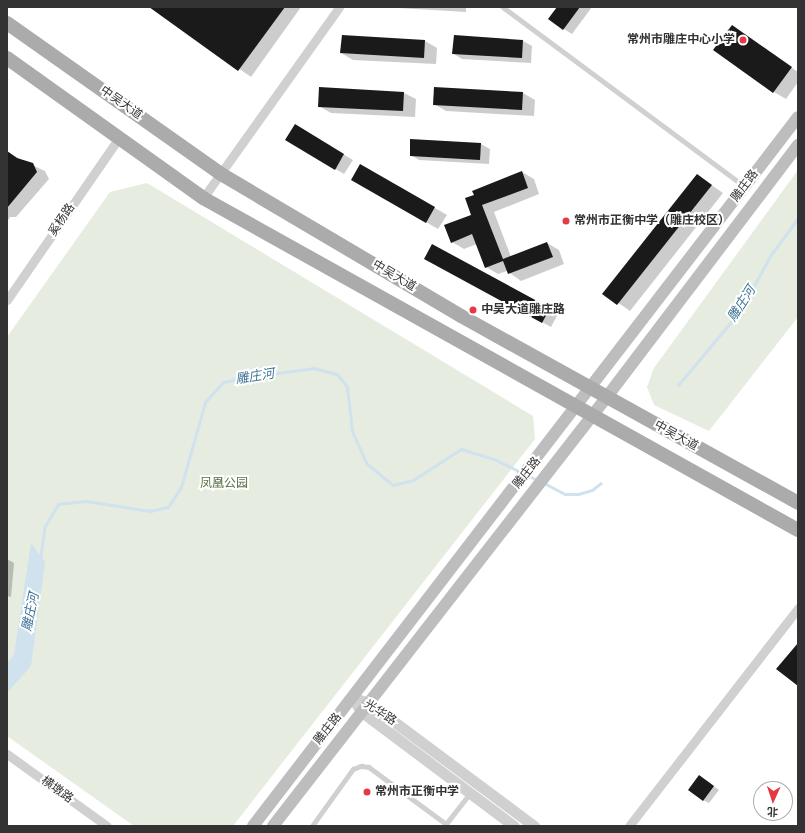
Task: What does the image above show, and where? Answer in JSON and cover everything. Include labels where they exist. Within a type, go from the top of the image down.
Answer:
[{"type":"main road","name":"中吴大道","points":[[7,23],[221,174],[461,316],[606,398],[798,503]]},
{"type":"main road","name":"中吴大道","points":[[7,58],[118,139],[203,198],[798,530]]},
{"type":"main road","name":"雕庄路","points":[[253,826],[521,480],[798,117]]},
{"type":"main road","name":"雕庄路","points":[[273,826],[606,398],[798,145]]},
{"type":"street","points":[[203,198],[339,7]]},
{"type":"street","name":"奚杨路","points":[[7,300],[118,139]]},
{"type":"street","points":[[629,826],[798,608]]},
{"type":"street","name":"光华路","points":[[353,698],[534,826]]},
{"type":"street","name":"光华路","points":[[365,707],[470,793],[514,826]]},
{"type":"street","name":"横墩路","points":[[7,754],[107,826]]},
{"type":"lane","points":[[502,7],[745,187]]},
{"type":"lane","points":[[312,826],[354,769],[361,766],[369,767],[446,824],[470,793]]},
{"type":"green space","points":[[798,170],[798,317],[709,431],[654,405],[647,387],[654,368]]},
{"type":"green space","name":"凤凰公园","points":[[147,183],[533,416],[535,439],[233,826],[134,826],[7,736],[7,337],[110,192]]},
{"type":"water","points":[[31,543],[45,562],[31,666],[7,693],[7,663],[14,655]]},
{"type":"building","points":[[149,7],[285,7],[238,71]]},
{"type":"building","points":[[557,7],[580,7],[563,30],[548,19]]},
{"type":"building","points":[[732,25],[792,67],[773,93],[713,50]]},
{"type":"building","points":[[342,35],[425,40],[424,58],[340,53]]},
{"type":"building","points":[[454,35],[523,40],[522,58],[452,54]]},
{"type":"building","points":[[319,87],[404,92],[403,111],[318,107]]},
{"type":"building","points":[[434,87],[523,92],[522,110],[433,105]]},
{"type":"building","points":[[295,124],[344,154],[335,170],[285,140]]},
{"type":"building","points":[[410,139],[481,143],[480,160],[410,156]]},
{"type":"building","points":[[7,151],[17,158],[33,163],[37,172],[7,208]]},
{"type":"building","points":[[360,164],[435,207],[426,223],[351,180]]},
{"type":"building","points":[[522,171],[528,188],[482,205],[503,259],[547,242],[553,257],[508,274],[503,261],[485,268],[472,234],[451,243],[444,225],[471,215],[465,198],[474,195],[472,191]]},
{"type":"building","points":[[697,174],[712,185],[617,305],[602,294]]},
{"type":"building","points":[[432,244],[550,308],[542,323],[424,259]]},
{"type":"building","points":[[798,643],[798,686],[776,669]]},
{"type":"building","points":[[699,775],[714,786],[703,801],[688,790]]},
{"type":"waterway","name":"雕庄河","points":[[678,385],[741,310],[770,256],[798,218]]},
{"type":"waterway","name":"雕庄河","points":[[40,560],[45,526],[58,504],[86,501],[150,511],[168,507],[181,487],[205,402],[223,382],[255,376],[314,368],[337,374],[347,387],[352,431],[367,464],[393,485],[413,480],[461,449],[496,460],[521,472]]},
{"type":"waterway","name":"雕庄河","points":[[527,475],[539,481]]},
{"type":"waterway","name":"雕庄河","points":[[544,483],[565,494],[578,494],[592,490],[601,483]]},
{"type":"place","name":"常州市雕庄中心小学","points":[[743,40]]},
{"type":"place","name":"常州市正衡中学（雕庄校区）","points":[[566,221]]},
{"type":"place","name":"中吴大道雕庄路","points":[[473,310]]},
{"type":"place","name":"常州市正衡中学","points":[[367,792]]}]
